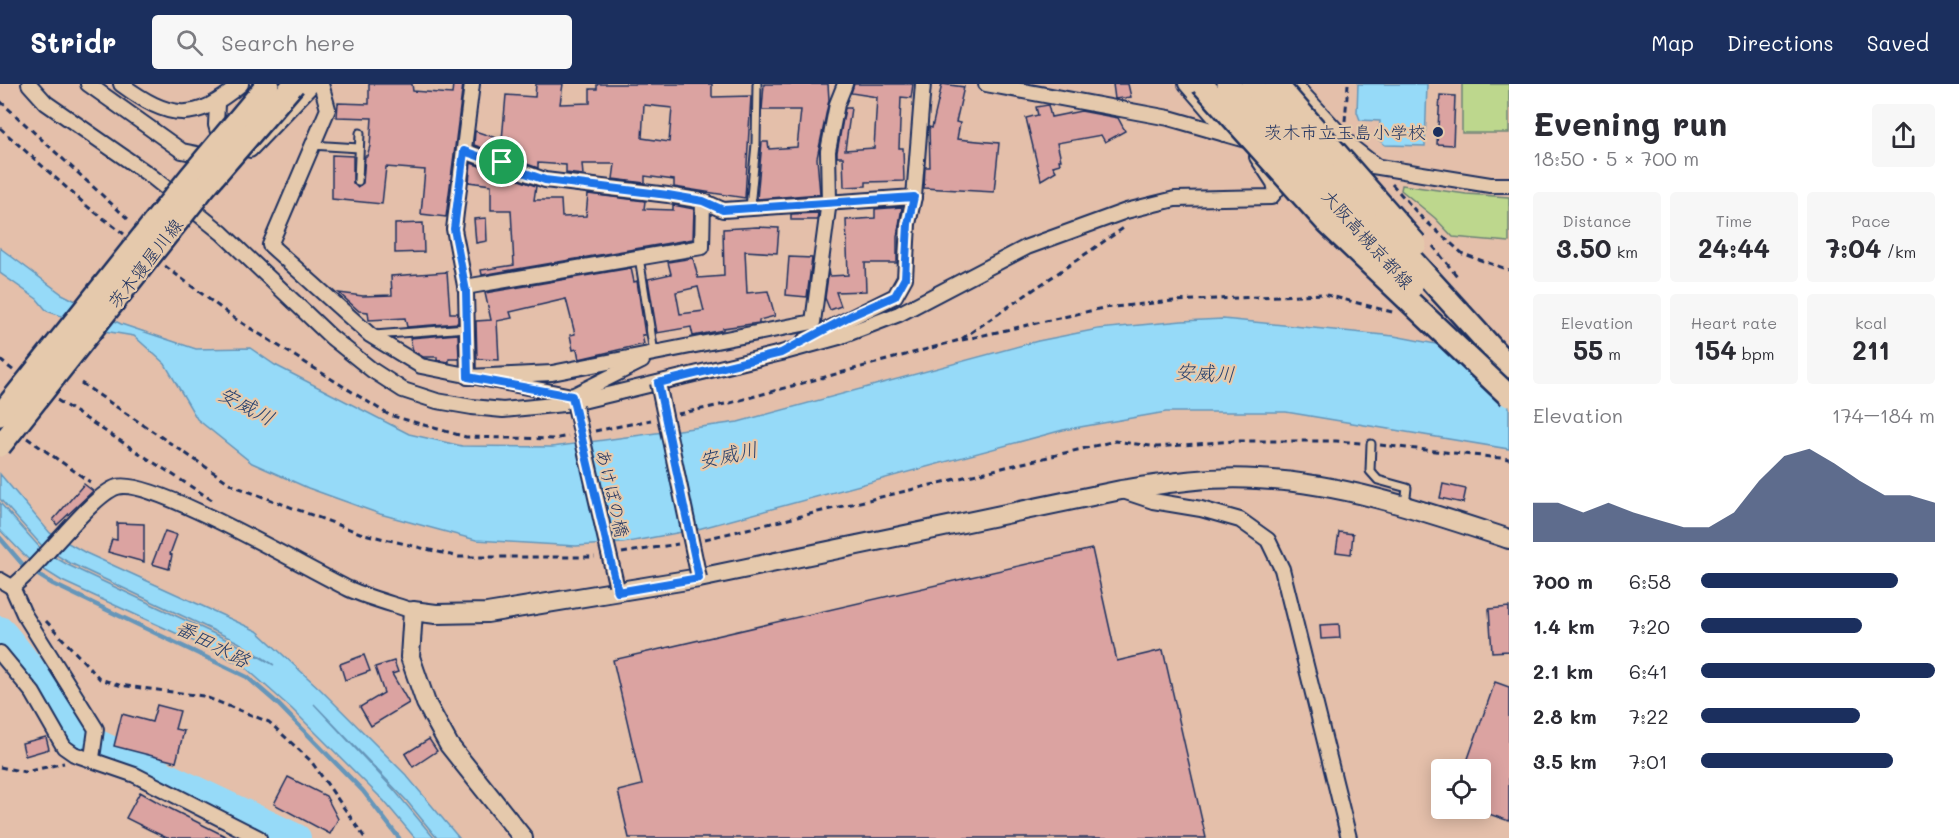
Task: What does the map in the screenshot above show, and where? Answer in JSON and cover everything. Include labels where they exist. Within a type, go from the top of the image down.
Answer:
[{"type":"main road","name":"茨木寝屋川線","points":[[0,415],[190,177],[268,84]]},
{"type":"main road","name":"茨木寝屋川線","points":[[0,446],[204,188],[294,84]]},
{"type":"main road","points":[[1202,84],[1328,224],[1509,395]]},
{"type":"main road","name":"大阪高槻京都線","points":[[1228,84],[1509,395]]},
{"type":"main road","name":"大阪高槻京都線","points":[[1252,84],[1509,367]]},
{"type":"main road","points":[[1276,84],[1353,169],[1454,290],[1483,338]]},
{"type":"street","points":[[29,84],[46,103],[150,176],[222,233],[331,337],[372,370],[403,390],[437,401],[502,410],[573,402],[839,337],[898,314],[1027,247],[1126,211],[1174,199],[1271,197],[1276,191],[1274,183],[1246,141]]},
{"type":"street","points":[[88,84],[182,151],[233,158],[250,149],[313,84]]},
{"type":"street","points":[[121,84],[139,97],[170,111],[196,113],[217,104],[241,84]]},
{"type":"street","points":[[321,84],[327,109],[270,245],[370,335],[421,366],[573,402],[656,353]]},
{"type":"street","points":[[468,377],[465,287],[454,229],[472,84]]},
{"type":"street","points":[[468,377],[552,374],[813,322],[829,201],[828,151],[837,104],[845,84]]},
{"type":"street","points":[[781,353],[850,316],[895,296],[905,278],[908,224],[914,197],[923,84]]},
{"type":"street","points":[[986,84],[1168,118],[1246,141],[1377,167],[1490,185],[1509,185]]},
{"type":"street","points":[[1186,84],[1217,120],[1224,134]]},
{"type":"street","points":[[1294,84],[1338,132],[1377,167]]},
{"type":"street","points":[[217,104],[216,125],[224,151],[233,158]]},
{"type":"street","points":[[464,151],[545,180],[597,184],[703,201],[723,210],[914,197]]},
{"type":"street","points":[[465,287],[702,247],[703,201]]},
{"type":"street","points":[[658,383],[699,578]]},
{"type":"street","name":"あけぼの橋","points":[[573,402],[617,588]]},
{"type":"street","points":[[92,758],[96,729],[6,583],[27,576],[107,492],[116,487],[134,488],[152,493],[215,519],[351,590],[413,611],[487,613],[617,588],[699,578],[1121,490],[1192,480],[1256,478],[1350,491],[1509,539]]},
{"type":"street","points":[[1121,490],[1153,501],[1201,509],[1240,520],[1268,540],[1282,569],[1348,838]]},
{"type":"street","points":[[413,611],[410,657],[426,703],[449,745],[484,785],[523,838]]},
{"type":"street","points":[[0,653],[33,693],[64,747],[74,754],[92,758],[135,775],[260,838]]},
{"type":"lane","points":[[750,208],[756,144],[757,84]]},
{"type":"lane","points":[[358,181],[360,133]]},
{"type":"lane","points":[[311,145],[359,148]]},
{"type":"lane","points":[[639,257],[656,353]]},
{"type":"lane","points":[[370,335],[467,328]]},
{"type":"lane","points":[[1371,444],[1370,471],[1378,480],[1407,488],[1405,506]]},
{"type":"path","points":[[1338,132],[1347,116],[1348,84]]},
{"type":"path","points":[[0,101],[128,219]]},
{"type":"path","points":[[0,128],[88,207],[132,240]]},
{"type":"path","points":[[1377,167],[1421,217],[1463,254],[1509,270]]},
{"type":"path","points":[[960,340],[1132,222]]},
{"type":"path","points":[[159,261],[234,318],[389,415],[466,437],[554,439],[577,435]]},
{"type":"path","points":[[671,415],[730,403],[960,340],[1103,308],[1174,300],[1323,294]]},
{"type":"path","points":[[81,383],[234,486],[360,533],[459,557],[601,556]]},
{"type":"path","points":[[589,432],[659,418]]},
{"type":"path","points":[[18,431],[90,483]]},
{"type":"path","points":[[119,440],[219,505]]},
{"type":"path","points":[[694,542],[1115,441],[1157,447],[1234,441],[1336,441],[1509,459]]},
{"type":"path","points":[[612,555],[683,543]]},
{"type":"path","points":[[45,619],[100,679],[119,685],[203,696],[269,722],[311,761],[365,838]]},
{"type":"path","points":[[0,767],[25,772],[66,762],[74,754]]},
{"type":"green space","points":[[1462,84],[1509,84],[1509,133],[1462,133]]},
{"type":"green space","points":[[1402,185],[1466,194],[1509,197],[1509,242],[1453,237],[1435,218],[1401,190]]},
{"type":"water","points":[[1358,84],[1427,84],[1425,146],[1385,145],[1379,140],[1380,121],[1360,120],[1357,112]]},
{"type":"water","name":"安威川","points":[[0,248],[62,294],[121,324],[196,349],[250,348],[275,365],[409,434],[462,446],[552,447],[738,422],[1038,341],[1098,329],[1223,319],[1394,336],[1509,358],[1509,449],[1286,412],[1166,412],[1063,430],[698,529],[623,543],[576,546],[476,540],[380,514],[308,488],[252,463],[197,419],[165,364],[134,336],[104,331],[47,311],[37,299],[0,273]]},
{"type":"water","name":"番田水路","points":[[0,474],[50,533],[86,553],[257,631],[320,689],[406,775],[459,838],[437,838],[406,800],[314,704],[395,791],[434,838],[415,838],[384,801],[292,709],[246,668],[217,652],[62,581],[30,561],[0,530],[0,503],[42,550],[68,565],[238,645],[274,665],[238,642],[68,562],[43,547],[0,499]]},
{"type":"building","points":[[369,84],[412,84],[413,91],[452,94],[453,84],[463,84],[446,217],[421,214],[425,170],[386,167],[382,204],[332,199],[332,155],[353,156],[353,183],[357,187],[363,183],[365,156],[370,146],[372,118],[337,117],[338,103],[369,104]]},
{"type":"building","points":[[536,84],[563,84],[560,104],[590,103],[590,89],[597,89],[597,84],[712,84],[712,97],[751,96],[745,198],[674,187],[674,180],[645,176],[645,183],[613,179],[615,164],[582,164],[583,175],[566,173],[566,165],[538,163],[538,168],[474,145],[475,131],[502,140],[506,95],[535,97]],"holes":[[[644,105],[672,108],[669,142],[642,138]]]},
{"type":"building","points":[[764,84],[828,84],[829,100],[817,158],[820,194],[757,199],[762,142],[768,142],[769,149],[797,147],[801,110],[762,110]]},
{"type":"building","points":[[854,84],[913,84],[911,98],[901,97],[899,148],[903,148],[904,181],[866,182],[866,186],[844,187],[843,157],[837,157],[837,152],[845,108],[851,108],[845,150],[874,148],[877,97],[851,93]]},
{"type":"building","points":[[942,84],[964,87],[956,122],[960,123],[957,139],[999,143],[994,192],[924,188],[925,167],[930,167],[929,127],[932,128]]},
{"type":"building","points":[[1113,84],[1128,84],[1131,97],[1115,99]]},
{"type":"building","points":[[1440,95],[1455,96],[1453,145],[1437,144]]},
{"type":"building","points":[[1048,105],[1051,117],[1081,111],[1118,118],[1125,131],[1105,142],[1101,135],[1057,143],[1060,164],[1053,166],[1056,171],[1041,180],[1026,118],[1038,115],[1036,107]]},
{"type":"building","points":[[471,163],[536,186],[534,200],[561,200],[562,217],[586,216],[588,194],[645,201],[644,209],[673,210],[673,205],[694,209],[693,239],[482,275],[481,270],[514,265],[511,210],[491,210],[491,185],[469,182]]},
{"type":"building","points":[[902,207],[897,237],[897,263],[865,263],[866,291],[836,292],[841,306],[830,310],[825,298],[829,269],[830,276],[848,275],[846,220],[875,218],[875,209]]},
{"type":"building","points":[[818,213],[817,220],[791,220],[791,214]]},
{"type":"building","points":[[486,218],[487,241],[476,243],[474,219]]},
{"type":"building","points":[[423,223],[424,252],[395,253],[395,224]]},
{"type":"building","points":[[779,228],[777,253],[745,251],[747,293],[768,291],[775,316],[759,320],[759,323],[723,328],[723,330],[693,336],[691,327],[657,333],[648,279],[671,274],[668,262],[693,258],[698,278],[724,276],[723,229]],"holes":[[[698,287],[704,311],[680,314],[676,292]]]},
{"type":"building","points":[[789,257],[812,258],[807,297],[786,295]]},
{"type":"building","points":[[631,268],[634,282],[637,281],[645,335],[642,335],[644,344],[579,359],[577,349],[573,350],[570,335],[575,334],[566,299],[510,312],[512,318],[497,321],[499,360],[477,359],[476,321],[491,320],[485,293]]},
{"type":"building","points":[[447,272],[450,313],[458,313],[458,323],[407,327],[405,318],[369,320],[368,312],[359,311],[339,293],[363,296],[392,295],[391,276]]},
{"type":"building","points":[[458,334],[459,359],[449,359],[449,362],[437,360],[437,357],[423,357],[413,351],[410,338]]},
{"type":"building","points":[[84,484],[93,491],[57,525],[53,520]]},
{"type":"building","points":[[1443,484],[1466,489],[1463,503],[1440,498]]},
{"type":"building","points":[[117,523],[144,524],[144,562],[108,552],[112,539],[117,540]]},
{"type":"building","points":[[165,531],[177,535],[170,554],[172,555],[169,569],[152,564]]},
{"type":"building","points":[[1339,532],[1353,534],[1351,554],[1336,552]]},
{"type":"building","points":[[1092,549],[1117,661],[1163,650],[1206,838],[629,838],[618,791],[642,785],[613,660]]},
{"type":"building","points":[[1509,607],[1509,651],[1492,652],[1489,609]]},
{"type":"building","points":[[1339,624],[1340,638],[1321,639],[1320,625]]},
{"type":"building","points":[[364,655],[370,671],[345,680],[340,664]]},
{"type":"building","points":[[394,661],[398,672],[392,674],[409,703],[371,726],[360,707],[384,693],[375,667]]},
{"type":"building","points":[[1495,682],[1509,687],[1509,821],[1491,815],[1491,759],[1468,759]]},
{"type":"building","points":[[157,705],[180,711],[175,729],[184,731],[176,762],[114,746],[122,714],[152,722]]},
{"type":"building","points":[[46,737],[49,749],[25,756],[22,743]]},
{"type":"building","points":[[429,739],[437,751],[413,767],[405,754]]},
{"type":"building","points":[[288,777],[326,796],[338,819],[330,834],[274,804]]},
{"type":"building","points":[[140,792],[229,838],[167,838],[126,818]]},
{"type":"waterway","name":"番田水路","points":[[0,538],[24,566],[53,584],[247,677],[277,703],[363,791],[399,838]]},
{"type":"waterway","points":[[0,630],[86,738],[297,838]]},
{"type":"place","name":"茨木市立玉島小学校","points":[[1438,132]]},
{"type":"route","points":[[464,151],[502,162],[545,180],[597,184],[668,195],[703,201],[723,210],[914,197],[908,224],[905,278],[895,296],[850,316],[781,353],[658,383],[699,578],[618,592],[572,396],[468,377],[466,291],[454,229],[464,151]]}]
